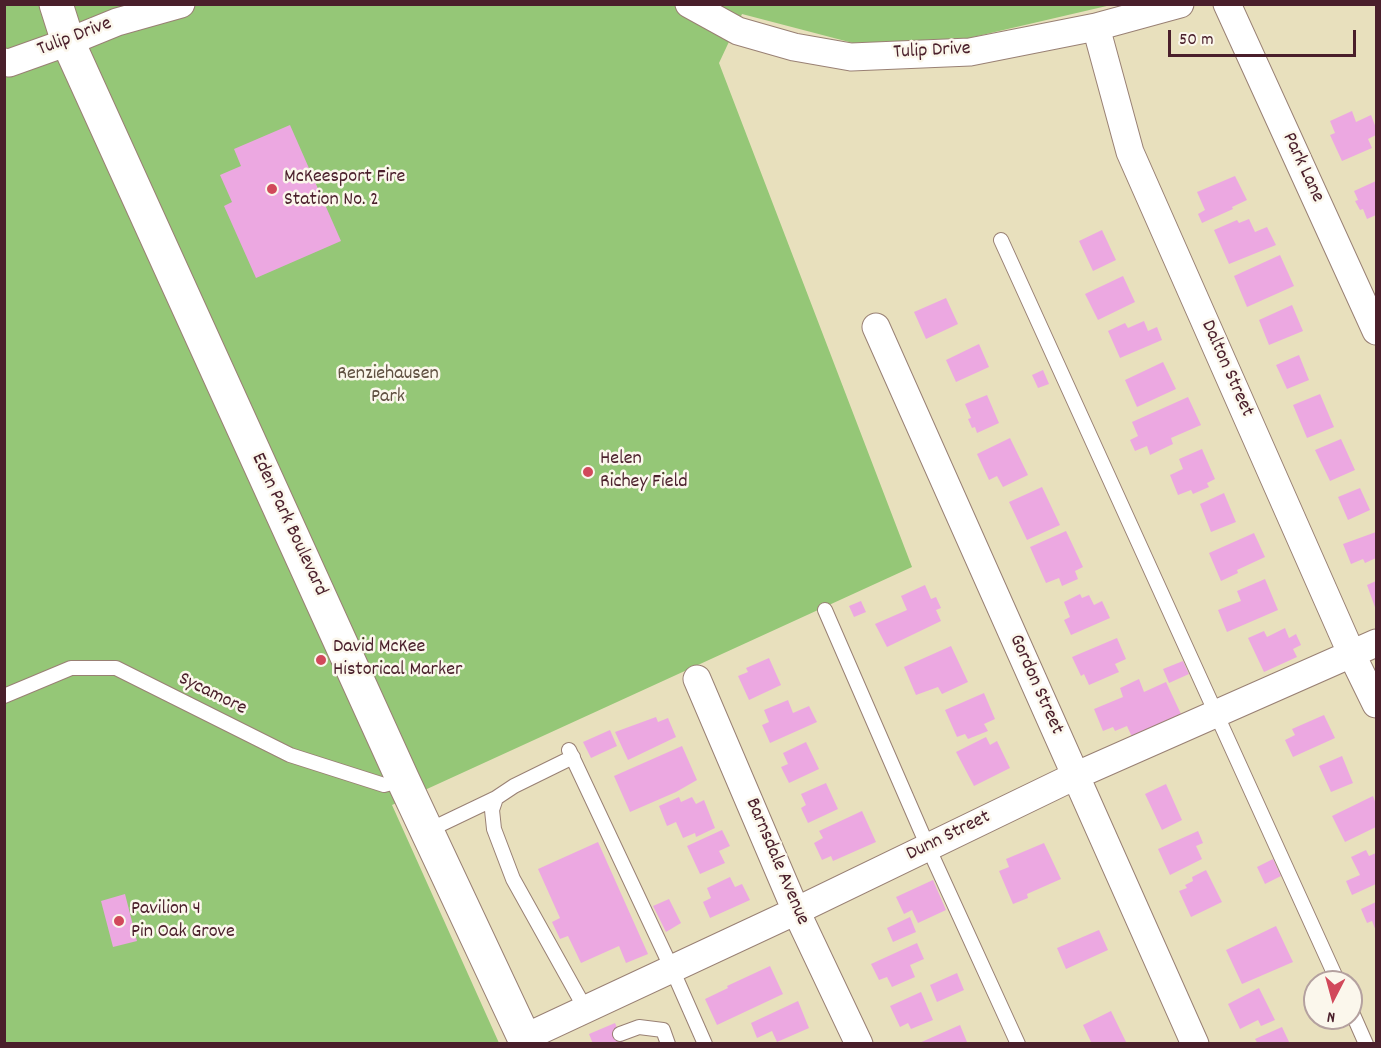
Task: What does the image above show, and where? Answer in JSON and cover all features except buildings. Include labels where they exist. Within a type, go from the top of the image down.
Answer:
[{"type":"main road","name":"Eden Park Boulevard","points":[[56,4],[68,42],[403,780],[526,1041]]},
{"type":"street","name":"Tulip Drive","points":[[4,62],[9,63],[117,22],[181,4]]},
{"type":"street","name":"Tulip Drive","points":[[689,4],[738,31],[794,47],[850,57],[970,52],[1096,27],[1169,6]]},
{"type":"street","name":"Park Lane","points":[[1227,4],[1377,331]]},
{"type":"street","name":"Dalton Street","points":[[1096,27],[1130,152],[1352,655],[1377,704]]},
{"type":"street","name":"Gordon Street","points":[[876,327],[1195,1044]]},
{"type":"street","name":"Dunn Street","points":[[526,1041],[586,1010],[1075,776],[1377,643]]},
{"type":"street","name":"Barnsdale Avenue","points":[[697,679],[796,911],[859,1044]]},
{"type":"lane","points":[[1000,240],[1333,970]]},
{"type":"lane","points":[[825,610],[928,847],[1018,1044]]},
{"type":"lane","name":"Sycamore","points":[[4,696],[71,668],[116,668],[290,755],[384,785],[403,780]]},
{"type":"lane","points":[[427,831],[496,798],[571,754],[705,1044]]},
{"type":"lane","points":[[496,798],[492,810],[494,829],[513,879],[586,1010]]},
{"type":"lane","points":[[620,1034],[639,1026],[663,1030],[668,1044]]},
{"type":"lane","points":[[1360,1030],[1366,1044]]},
{"type":"green space","name":"Renziehausen Park","points":[[5,5],[1111,5],[969,38],[853,43],[742,14],[719,63],[912,567],[392,805],[499,1043],[5,1043]]},
{"type":"place","name":"McKeesport Fire Station No. 2","points":[[272,189]]},
{"type":"place","name":"Helen Richey Field","points":[[588,472]]},
{"type":"place","name":"David McKee Historical Marker","points":[[321,660]]},
{"type":"place","name":"Pavilion 4 Pin Oak Grove","points":[[119,921]]}]
